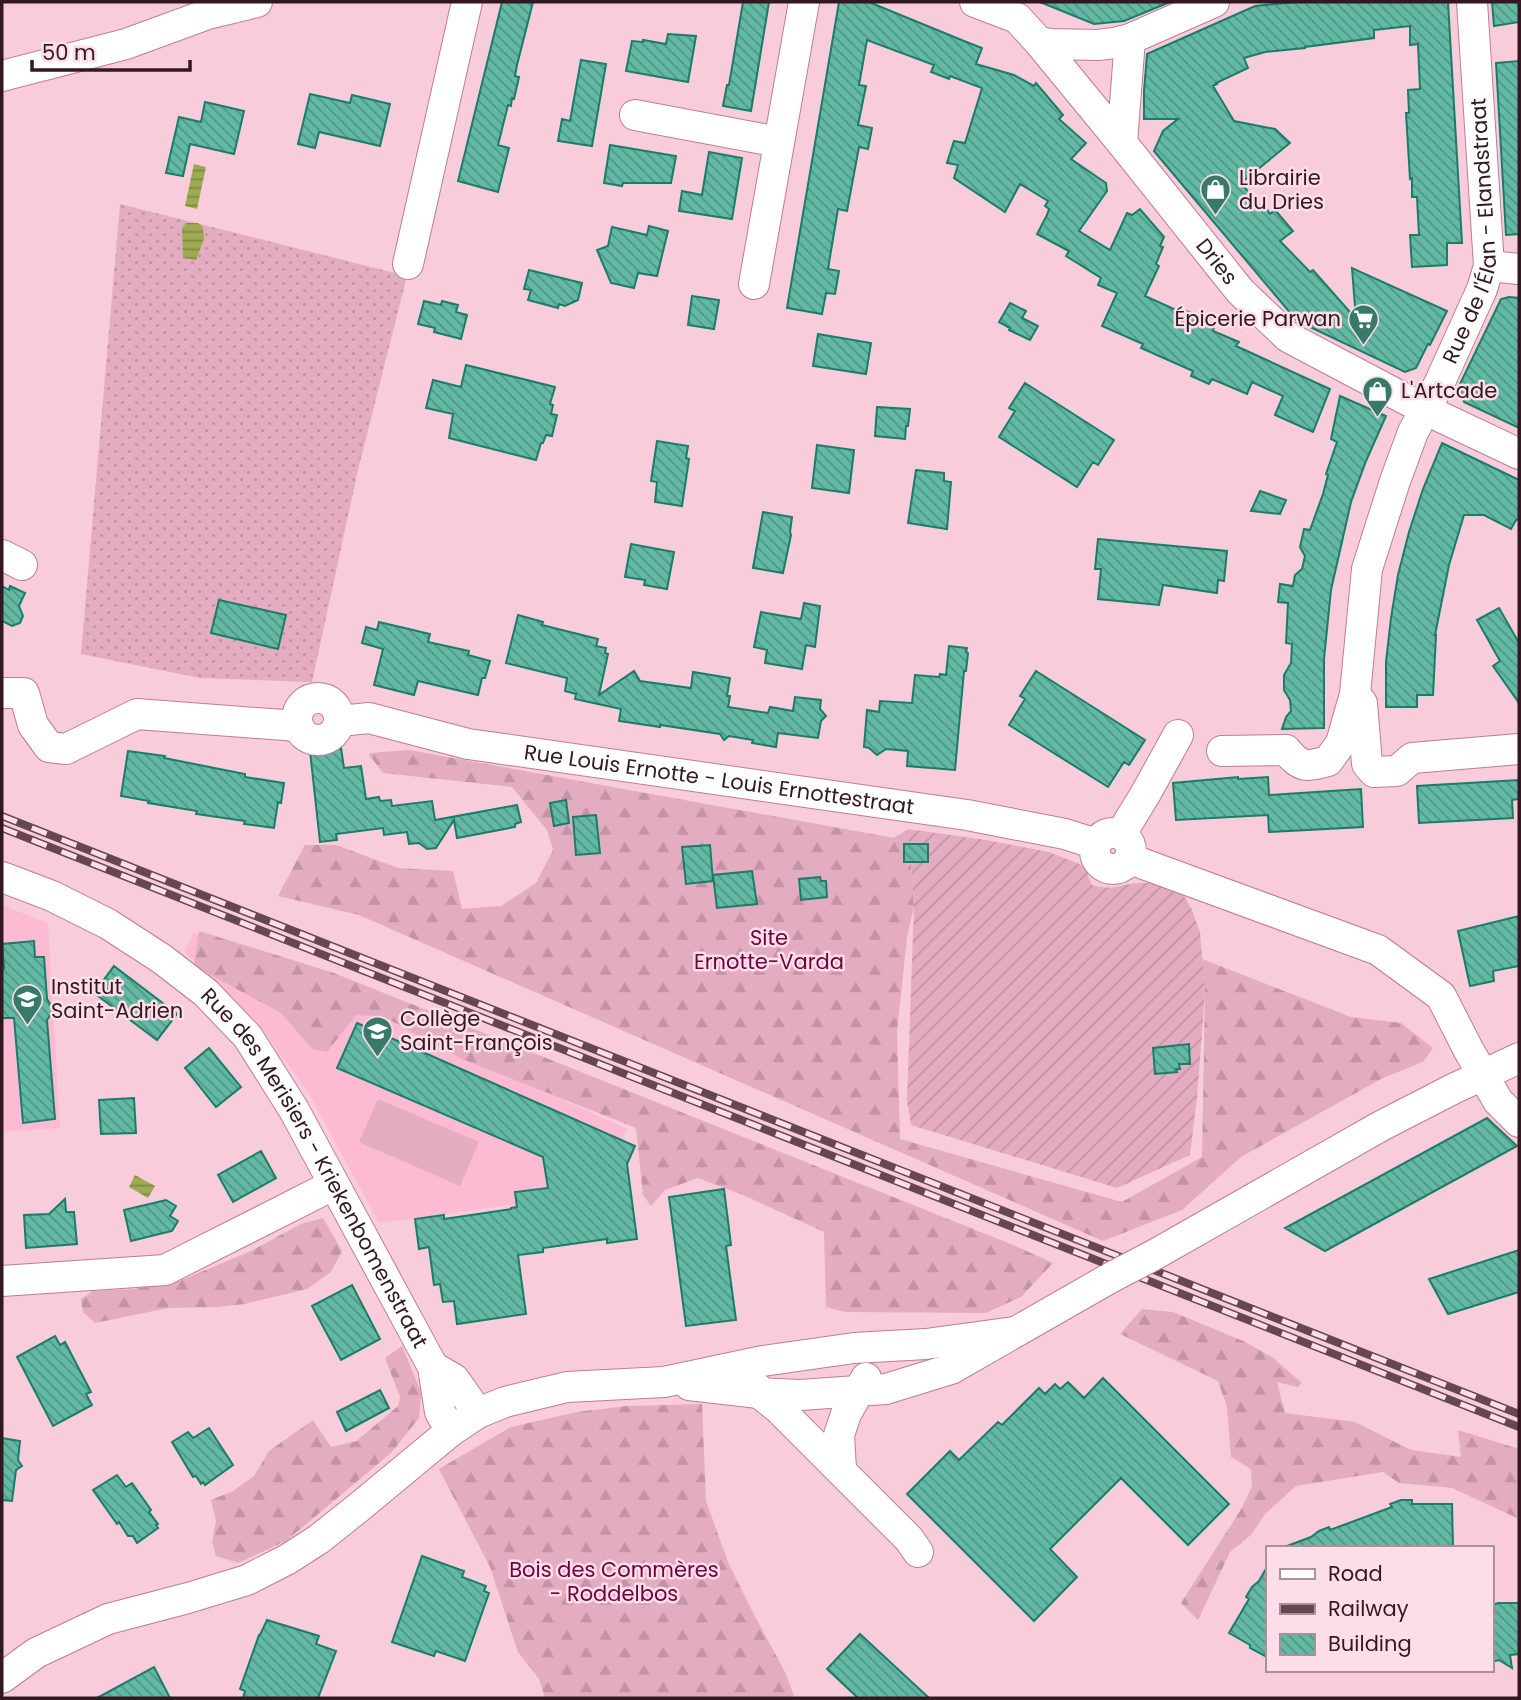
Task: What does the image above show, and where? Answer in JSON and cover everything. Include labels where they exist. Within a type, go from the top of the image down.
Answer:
[{"type":"street","points":[[2,76],[126,44],[207,8],[257,2]]},
{"type":"street","points":[[408,264],[467,2]]},
{"type":"street","points":[[754,284],[804,2]]},
{"type":"street","name":"Dries","points":[[975,2],[1017,18],[1040,42],[1240,291],[1288,337],[1426,410],[1519,454]]},
{"type":"street","points":[[1040,42],[1098,45],[1115,43],[1214,2]]},
{"type":"street","name":"Rue de l'Élan - Elandstraat","points":[[1222,751],[1286,750],[1296,762],[1310,766],[1328,761],[1341,743],[1355,694],[1367,569],[1413,432],[1426,410],[1482,289],[1489,266],[1472,2]]},
{"type":"street","points":[[1122,143],[1130,39]]},
{"type":"street","points":[[635,115],[779,142]]},
{"type":"street","points":[[1489,266],[1519,270]]},
{"type":"street","name":"Rue Louis Ernotte - Louis Ernottestraat","points":[[2,694],[24,693],[41,736],[66,749],[137,714],[297,726],[300,707],[307,700],[316,697],[326,698],[334,704],[340,721],[369,718],[468,744],[967,815],[1116,846],[1378,950],[1441,996],[1498,1101],[1519,1122]]},
{"type":"street","name":"Rue de l'Élan - Elandstraat","points":[[1355,694],[1362,703],[1367,764],[1374,772],[1397,771],[1412,758],[1519,749]]},
{"type":"street","points":[[1116,846],[1178,734]]},
{"type":"street","name":"Rue des Merisiers - Kriekenbomenstraat","points":[[2,877],[52,896],[108,924],[162,959],[206,993],[248,1037],[294,1110],[433,1367],[440,1412],[451,1431]]},
{"type":"street","points":[[664,1382],[800,1395],[886,1389],[951,1369],[1381,1126],[1519,1058]]},
{"type":"street","points":[[2,1281],[165,1270],[334,1185]]},
{"type":"street","points":[[2,1678],[36,1653],[108,1619],[247,1580],[288,1559],[319,1539],[451,1431],[478,1413],[505,1402],[567,1387],[664,1382],[762,1361],[854,1348],[926,1344],[1014,1332]]},
{"type":"street","points":[[926,1344],[939,1347],[943,1353],[941,1369],[934,1375]]},
{"type":"street","points":[[841,1469],[839,1435],[846,1414],[866,1379],[863,1356],[854,1348]]},
{"type":"street","points":[[762,1361],[755,1370],[754,1380],[759,1393],[841,1469],[909,1539],[918,1552]]},
{"type":"street","name":"Rue des Merisiers - Kriekenbomenstraat","points":[[433,1367],[454,1379],[478,1413]]},
{"type":"shaded area","points":[[194,164],[206,167],[197,209],[185,206]]},
{"type":"shaded area","points":[[186,223],[198,223],[203,227],[204,239],[196,260],[183,258],[182,228]]},
{"type":"shaded area","name":"Institut Saint-Adrien","points":[[2,905],[48,923],[60,1128],[2,1132]]},
{"type":"shaded area","name":"Collège Saint-François","points":[[193,932],[627,1129],[604,1181],[601,1195],[379,1223],[309,1094],[257,1022],[185,952]]},
{"type":"shaded area","points":[[135,1175],[155,1186],[148,1198],[129,1187]]},
{"type":"green space","points":[[120,204],[407,276],[358,470],[312,682],[200,678],[81,654]]},
{"type":"green space","name":"Site Ernotte-Varda","points":[[409,750],[894,838],[908,829],[914,906],[907,938],[897,1031],[900,1139],[1122,1202],[1202,1157],[1205,992],[1202,959],[1351,1017],[1401,1023],[1433,1048],[1423,1062],[1383,1078],[1241,1157],[1182,1210],[1103,1241],[359,915],[278,896],[305,845],[336,845],[398,868],[453,871],[462,909],[501,906],[536,883],[553,850],[547,830],[512,787],[383,773],[369,755]]},
{"type":"green space","points":[[908,829],[1049,852],[1087,867],[1092,885],[1099,887],[1149,883],[1182,892],[1200,932],[1205,992],[1190,1155],[1117,1188],[911,1125],[907,1101],[914,906]]},
{"type":"green space","points":[[199,931],[334,973],[1053,1263],[1021,1297],[986,1313],[845,1312],[826,1307],[824,1232],[743,1195],[698,1178],[665,1190],[651,1206],[643,1195],[636,1128],[462,1059],[384,1017],[356,1015],[327,1052],[312,1049],[281,1013],[194,966]]},
{"type":"green space","points":[[378,1099],[479,1142],[460,1186],[359,1142]]},
{"type":"green space","points":[[323,1218],[342,1251],[331,1272],[307,1289],[245,1304],[168,1308],[95,1323],[83,1312],[81,1299],[93,1291],[134,1289],[179,1281],[249,1252],[301,1224]]},
{"type":"green space","points":[[1142,1309],[1173,1312],[1243,1341],[1272,1357],[1302,1383],[1297,1387],[1277,1382],[1285,1413],[1355,1422],[1411,1450],[1461,1457],[1458,1430],[1519,1449],[1519,1519],[1452,1488],[1399,1483],[1383,1472],[1296,1486],[1265,1514],[1251,1535],[1230,1552],[1198,1620],[1181,1603],[1240,1511],[1252,1487],[1251,1469],[1231,1457],[1227,1407],[1218,1381],[1120,1334]]},
{"type":"green space","points":[[402,1346],[421,1392],[419,1418],[391,1453],[286,1541],[238,1563],[216,1556],[212,1542],[216,1521],[211,1500],[233,1491],[254,1476],[269,1451],[313,1420],[331,1447],[357,1441],[398,1406],[400,1397],[385,1358]]},
{"type":"green space","name":"Bois des Commères - Roddelbos","points":[[702,1404],[706,1501],[728,1562],[785,1672],[795,1698],[545,1698],[539,1679],[518,1652],[490,1567],[439,1469],[511,1427],[577,1412],[627,1406]]},
{"type":"building","points":[[502,2],[533,2],[517,65],[515,76],[519,77],[514,99],[512,98],[511,106],[508,105],[498,145],[509,148],[498,192],[458,181]]},
{"type":"building","points":[[743,2],[769,2],[751,111],[723,106]]},
{"type":"building","points":[[839,2],[869,2],[982,48],[976,64],[1014,75],[1034,86],[1036,83],[1063,115],[1059,119],[1086,143],[1071,159],[1106,183],[1107,191],[1079,231],[1110,250],[1127,213],[1132,215],[1140,209],[1164,237],[1156,264],[1159,266],[1145,296],[1178,311],[1179,308],[1199,316],[1197,319],[1214,327],[1213,331],[1239,342],[1236,346],[1330,389],[1313,432],[1275,415],[1283,396],[1252,382],[1247,394],[1212,379],[1209,384],[1191,376],[1193,371],[1141,348],[1143,344],[1102,326],[1117,293],[1098,285],[1101,278],[1066,256],[1069,251],[1037,234],[1049,209],[1045,206],[1048,201],[1020,184],[1005,212],[954,178],[958,165],[947,163],[954,141],[965,143],[982,88],[931,72],[934,65],[867,40],[859,85],[866,86],[858,125],[872,128],[868,149],[859,147],[847,211],[838,209],[828,269],[839,271],[835,294],[826,293],[822,314],[787,308]]},
{"type":"building","points":[[1040,2],[1170,2],[1124,21],[1094,24]]},
{"type":"building","points":[[1295,2],[1448,2],[1462,243],[1447,243],[1447,265],[1412,267],[1410,235],[1419,235],[1417,197],[1412,197],[1412,178],[1410,179],[1406,113],[1409,113],[1408,90],[1420,89],[1418,44],[1410,45],[1410,26],[1374,30],[1374,38],[1265,52],[1244,58],[1248,68],[1213,86],[1234,121],[1275,129],[1290,143],[1241,183],[1263,210],[1266,208],[1270,214],[1275,210],[1293,231],[1280,241],[1310,272],[1313,270],[1356,319],[1352,268],[1447,311],[1416,368],[1405,372],[1297,321],[1154,151],[1163,131],[1178,119],[1144,119],[1147,54],[1255,6]]},
{"type":"building","points":[[1492,2],[1519,2],[1519,22],[1494,26]]},
{"type":"building","points":[[668,34],[696,36],[688,82],[626,71],[632,41],[666,44]]},
{"type":"building","points":[[581,60],[606,64],[592,146],[558,141],[562,119],[570,121]]},
{"type":"building","points":[[1519,61],[1519,234],[1506,235],[1496,63]]},
{"type":"building","points":[[310,94],[350,103],[352,95],[390,104],[380,146],[319,132],[315,148],[298,144]]},
{"type":"building","points":[[205,102],[244,111],[234,154],[190,144],[183,176],[166,173],[179,117],[201,122]]},
{"type":"building","points":[[610,145],[676,156],[671,183],[623,183],[622,186],[604,183]]},
{"type":"building","points":[[709,152],[742,158],[732,219],[679,211],[682,191],[702,195]]},
{"type":"building","points":[[649,226],[668,231],[657,276],[638,273],[634,288],[611,283],[597,250],[608,246],[612,227],[647,235]]},
{"type":"building","points":[[529,270],[582,283],[578,300],[565,306],[559,304],[558,308],[528,300],[531,290],[524,289]]},
{"type":"building","points":[[692,296],[719,300],[714,329],[688,325]]},
{"type":"building","points":[[1519,298],[1519,428],[1464,402],[1459,386],[1501,299]]},
{"type":"building","points":[[424,301],[441,305],[442,301],[458,305],[456,312],[467,315],[461,339],[434,332],[435,328],[418,324]]},
{"type":"building","points":[[1010,303],[1026,311],[1022,318],[1038,326],[1030,340],[999,322]]},
{"type":"building","points":[[818,334],[871,343],[866,374],[813,366]]},
{"type":"building","points":[[466,365],[555,387],[550,404],[553,405],[551,414],[557,415],[552,436],[546,435],[536,460],[449,438],[453,414],[426,408],[433,380],[461,387]]},
{"type":"building","points":[[1025,383],[1114,440],[1098,465],[1093,462],[1077,487],[999,437],[1015,411],[1009,408]]},
{"type":"building","points":[[1340,396],[1386,416],[1351,502],[1331,590],[1324,659],[1324,728],[1282,729],[1291,711],[1290,700],[1284,690],[1284,675],[1291,663],[1292,644],[1286,643],[1288,603],[1278,602],[1280,584],[1293,586],[1295,575],[1302,569],[1305,556],[1300,547],[1304,529],[1310,530],[1337,442],[1331,439]]},
{"type":"building","points":[[877,407],[910,409],[905,439],[875,436]]},
{"type":"building","points":[[657,441],[688,446],[686,458],[689,459],[682,506],[655,502],[657,482],[651,481]]},
{"type":"building","points":[[1442,443],[1519,480],[1519,519],[1511,529],[1484,515],[1464,515],[1449,565],[1435,635],[1433,695],[1417,695],[1417,707],[1386,707],[1386,662],[1398,575],[1423,489]]},
{"type":"building","points":[[817,445],[854,450],[849,493],[812,488]]},
{"type":"building","points":[[916,470],[944,473],[944,481],[951,482],[947,529],[908,523]]},
{"type":"building","points":[[1260,491],[1286,500],[1280,514],[1251,511]]},
{"type":"building","points":[[763,512],[792,517],[783,573],[753,568]]},
{"type":"building","points":[[1098,539],[1227,551],[1224,581],[1218,580],[1217,593],[1163,585],[1159,605],[1098,599],[1101,569],[1095,569]]},
{"type":"building","points":[[631,544],[674,552],[667,589],[644,585],[645,580],[625,577]]},
{"type":"building","points":[[2,586],[9,590],[10,586],[25,593],[19,606],[23,616],[20,623],[12,626],[2,621]]},
{"type":"building","points":[[219,600],[286,615],[278,649],[211,633]]},
{"type":"building","points":[[804,603],[820,606],[815,647],[806,645],[802,669],[765,663],[767,650],[754,647],[761,612],[801,619]]},
{"type":"building","points":[[1499,608],[1519,643],[1519,703],[1493,666],[1500,661],[1477,620]]},
{"type":"building","points":[[518,615],[543,622],[542,625],[598,639],[596,646],[606,648],[605,653],[608,654],[599,695],[634,671],[640,681],[691,688],[693,672],[730,678],[728,707],[768,713],[770,707],[793,711],[795,697],[821,700],[820,709],[826,716],[821,721],[818,738],[778,733],[776,747],[729,736],[724,740],[720,734],[619,721],[621,709],[575,699],[576,694],[565,691],[567,678],[506,663]]},
{"type":"building","points":[[379,622],[430,634],[428,642],[469,651],[468,655],[490,661],[478,695],[418,681],[414,695],[374,685],[383,649],[362,643],[366,627],[377,630]]},
{"type":"building","points":[[949,646],[967,648],[968,653],[955,770],[907,766],[908,751],[886,749],[877,755],[864,747],[867,710],[879,712],[880,701],[912,703],[915,675],[946,675]]},
{"type":"building","points":[[1036,671],[1145,740],[1129,765],[1124,762],[1108,787],[1009,725],[1025,699],[1020,696]]},
{"type":"building","points":[[341,748],[344,768],[361,766],[366,799],[379,797],[380,801],[391,800],[392,806],[432,801],[435,820],[517,805],[521,822],[515,824],[515,827],[457,838],[454,820],[436,848],[427,849],[419,843],[409,844],[407,832],[384,835],[383,828],[336,834],[337,840],[320,842],[310,751]]},
{"type":"building","points":[[128,751],[165,756],[164,758],[245,774],[245,777],[284,783],[274,828],[196,814],[197,811],[121,796]]},
{"type":"building","points":[[1268,777],[1269,795],[1361,789],[1363,827],[1269,832],[1268,815],[1176,820],[1173,783]]},
{"type":"building","points":[[1519,780],[1519,799],[1512,800],[1513,818],[1419,823],[1417,786]]},
{"type":"building","points":[[566,800],[569,823],[554,826],[550,803]]},
{"type":"building","points":[[596,815],[600,853],[576,855],[573,817]]},
{"type":"building","points":[[904,844],[928,844],[928,862],[904,862]]},
{"type":"building","points":[[710,845],[713,881],[686,884],[682,847]]},
{"type":"building","points":[[752,871],[757,904],[717,908],[713,875]]},
{"type":"building","points":[[820,877],[821,881],[826,881],[827,897],[801,900],[799,879]]},
{"type":"building","points":[[1519,916],[1519,966],[1493,971],[1494,981],[1470,986],[1458,931]]},
{"type":"building","points":[[34,941],[35,957],[44,957],[47,999],[52,1007],[52,1013],[47,1020],[55,1119],[23,1123],[14,1018],[2,1018],[2,944]]},
{"type":"building","points":[[114,966],[177,1014],[157,1040],[94,993]]},
{"type":"building","points":[[357,1023],[635,1146],[627,1164],[637,1239],[607,1243],[607,1239],[543,1248],[543,1252],[518,1255],[526,1314],[457,1324],[454,1301],[443,1302],[440,1284],[434,1285],[429,1247],[419,1249],[415,1219],[444,1215],[444,1219],[517,1207],[515,1192],[548,1188],[543,1157],[337,1068]]},
{"type":"building","points":[[1189,1044],[1190,1064],[1179,1064],[1180,1069],[1176,1069],[1177,1072],[1155,1074],[1153,1048]]},
{"type":"building","points":[[209,1048],[241,1087],[216,1107],[185,1068]]},
{"type":"building","points":[[134,1098],[136,1133],[101,1134],[99,1100]]},
{"type":"building","points":[[1487,1118],[1517,1146],[1325,1251],[1285,1228]]},
{"type":"building","points":[[261,1151],[276,1178],[233,1202],[218,1175]]},
{"type":"building","points":[[724,1189],[731,1245],[726,1246],[736,1320],[686,1326],[669,1197]]},
{"type":"building","points":[[65,1199],[66,1212],[74,1212],[77,1244],[26,1248],[24,1215],[49,1214]]},
{"type":"building","points":[[166,1200],[176,1206],[170,1216],[178,1221],[172,1231],[131,1241],[124,1210]]},
{"type":"building","points":[[1519,1250],[1519,1292],[1448,1314],[1429,1279]]},
{"type":"building","points":[[352,1285],[380,1339],[341,1360],[312,1306]]},
{"type":"building","points":[[55,1336],[60,1345],[65,1342],[91,1392],[86,1394],[92,1405],[53,1426],[17,1357]]},
{"type":"building","points":[[1103,1378],[1229,1504],[1188,1545],[1121,1478],[1050,1549],[1077,1577],[1034,1621],[907,1494],[950,1451],[959,1460],[998,1422],[1002,1425],[1039,1388],[1045,1394],[1055,1384],[1060,1389],[1068,1382],[1084,1398]]},
{"type":"building","points":[[380,1390],[389,1408],[346,1431],[337,1412]]},
{"type":"building","points":[[209,1428],[233,1465],[205,1485],[203,1482],[201,1484],[196,1476],[193,1477],[172,1442],[188,1432],[193,1438]]},
{"type":"building","points":[[2,1438],[20,1441],[18,1460],[22,1466],[16,1470],[12,1501],[2,1500]]},
{"type":"building","points":[[117,1475],[126,1487],[132,1483],[158,1524],[158,1528],[137,1543],[133,1536],[128,1536],[119,1522],[117,1524],[93,1490]]},
{"type":"building","points":[[1412,1500],[1412,1504],[1452,1504],[1453,1546],[1287,1546],[1329,1527],[1330,1530],[1392,1507],[1390,1504]]},
{"type":"building","points":[[422,1556],[464,1571],[462,1577],[486,1586],[484,1591],[489,1593],[465,1661],[436,1651],[434,1656],[392,1642]]},
{"type":"building","points":[[1266,1569],[1266,1656],[1229,1633],[1249,1599],[1246,1597]]},
{"type":"building","points":[[1519,1603],[1519,1654],[1510,1655],[1512,1668],[1499,1660],[1493,1662],[1493,1605]]},
{"type":"building","points":[[267,1620],[319,1636],[316,1644],[336,1651],[318,1698],[243,1698],[245,1691],[240,1689]]},
{"type":"building","points":[[860,1634],[929,1698],[858,1698],[827,1669]]},
{"type":"building","points":[[154,1667],[170,1698],[97,1698]]},
{"type":"railway","points":[[2,816],[1519,1414]]},
{"type":"railway","points":[[2,828],[1519,1427]]},
{"type":"place","name":"Librairie du Dries","points":[[1216,217]]},
{"type":"place","name":"Épicerie Parwan","points":[[1364,346]]},
{"type":"place","name":"L'Artcade","points":[[1378,418]]},
{"type":"place","name":"Institut Saint-Adrien","points":[[28,1026]]},
{"type":"place","name":"Collège Saint-François","points":[[377,1058]]}]
